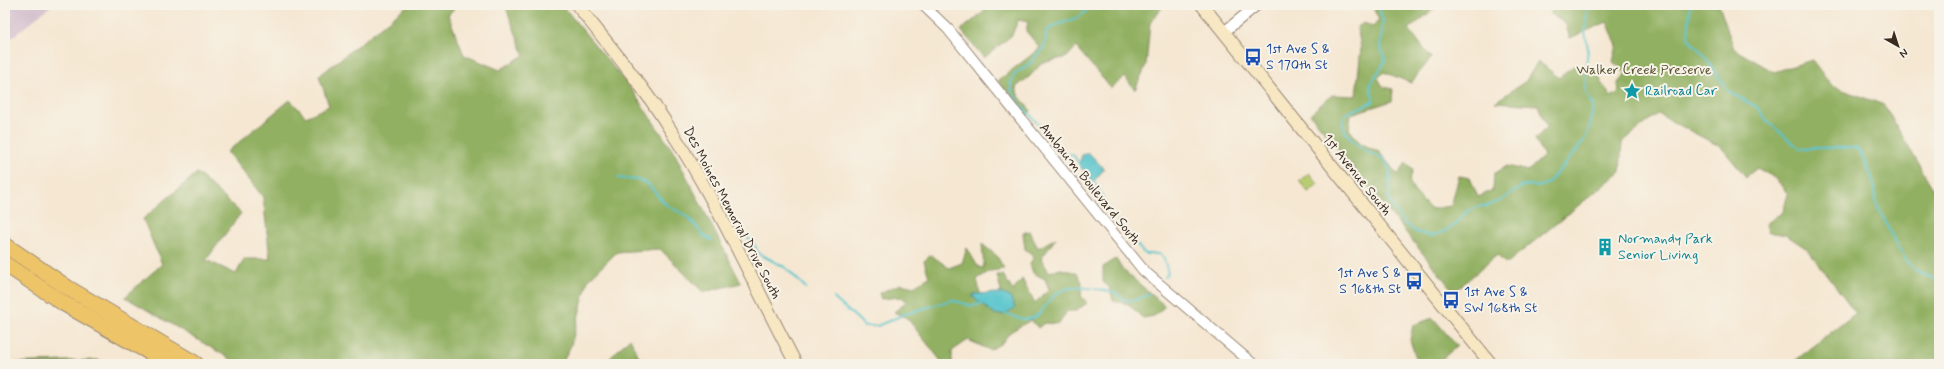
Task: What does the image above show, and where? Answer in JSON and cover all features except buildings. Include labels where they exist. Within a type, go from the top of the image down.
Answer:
[{"type":"highway","points":[[5,245],[88,300],[196,364]]},
{"type":"highway","points":[[5,264],[64,303],[170,364]]},
{"type":"main road","name":"Des Moines Memorial Drive South","points":[[576,5],[621,59],[669,126],[699,177],[796,364]]},
{"type":"main road","name":"1st Avenue South","points":[[1202,5],[1491,364]]},
{"type":"street","name":"Ambaum Boulevard South","points":[[923,5],[948,29],[1144,271],[1253,364]]},
{"type":"street","points":[[1224,32],[1257,5]]},
{"type":"shaded area","points":[[5,5],[52,5],[5,43]]},
{"type":"green space","points":[[408,5],[457,5],[448,15],[464,55],[500,70],[524,55],[505,5],[562,5],[629,86],[675,154],[741,283],[703,292],[660,249],[617,252],[588,280],[571,345],[562,364],[239,364],[125,297],[162,264],[143,219],[197,173],[241,213],[206,260],[236,274],[244,259],[270,259],[263,197],[227,152],[290,100],[306,117],[329,106],[319,76]]},
{"type":"green space","points":[[981,5],[1164,5],[1150,23],[1146,65],[1135,90],[1125,77],[1111,88],[1076,47],[1067,57],[1042,63],[1030,76],[1016,87],[1018,95],[1031,111],[1026,117],[998,81],[1040,48],[1026,31],[1028,22],[1018,20],[1012,35],[984,58],[961,30],[985,11]]},
{"type":"green space","name":"Walker Creek Preserve","points":[[1374,5],[1439,5],[1409,29],[1431,58],[1411,83],[1384,72],[1378,78],[1383,87],[1393,89],[1392,101],[1351,114],[1349,129],[1360,143],[1379,152],[1398,175],[1406,163],[1413,170],[1409,181],[1414,191],[1430,209],[1451,206],[1459,176],[1470,178],[1478,197],[1493,190],[1494,174],[1507,166],[1528,171],[1544,156],[1535,139],[1547,127],[1538,105],[1495,102],[1526,81],[1538,61],[1559,78],[1575,65],[1598,70],[1601,81],[1611,97],[1619,92],[1618,83],[1626,73],[1613,62],[1617,45],[1607,22],[1570,38],[1565,23],[1550,14],[1553,5],[1719,5],[1734,49],[1774,72],[1812,60],[1832,86],[1884,105],[1939,199],[1939,364],[1791,364],[1856,313],[1807,249],[1786,235],[1768,232],[1766,224],[1783,212],[1788,194],[1775,178],[1757,168],[1746,177],[1721,147],[1658,114],[1622,142],[1620,172],[1506,264],[1497,255],[1454,292],[1310,114],[1332,95],[1356,96],[1361,48],[1357,27],[1364,23],[1373,27],[1379,20],[1374,10]]},
{"type":"green space","points":[[1309,173],[1318,184],[1308,192],[1299,181]]},
{"type":"green space","points":[[1029,231],[1038,248],[1056,238],[1041,259],[1049,272],[1061,269],[1077,273],[1082,282],[1081,296],[1087,303],[1076,311],[1067,311],[1059,324],[1044,323],[1038,328],[1031,320],[1010,332],[1002,343],[990,350],[968,340],[952,351],[952,364],[947,364],[941,361],[907,318],[894,312],[907,301],[900,297],[881,299],[879,293],[901,284],[914,287],[929,277],[924,261],[931,255],[949,268],[962,263],[967,248],[978,267],[984,268],[982,244],[997,256],[1004,269],[990,271],[977,279],[981,298],[998,306],[1001,291],[997,275],[1003,275],[1013,291],[1022,279],[1035,303],[1049,289],[1045,279],[1033,273],[1030,264],[1034,256],[1025,249],[1023,233]]},
{"type":"green space","points":[[1116,259],[1122,269],[1165,306],[1154,316],[1143,318],[1128,304],[1113,301],[1110,288],[1103,282],[1103,267]]},
{"type":"green space","points":[[1433,318],[1457,346],[1436,364],[1418,364],[1410,340],[1413,325]]},
{"type":"green space","points":[[630,338],[642,364],[604,364]]},
{"type":"green space","points":[[98,360],[110,364],[5,364],[5,363]]},
{"type":"water","points":[[1089,153],[1104,169],[1093,182],[1079,165],[1082,155]]},
{"type":"water","points":[[1001,293],[1010,297],[1015,308],[1003,315],[994,314],[972,296],[975,294]]},
{"type":"waterway","points":[[1081,166],[1073,155],[1060,152],[1039,125],[1018,102],[1011,89],[1011,82],[1014,75],[1030,63],[1044,47],[1047,30],[1076,18],[1087,11],[1092,5]]},
{"type":"waterway","points":[[1378,5],[1383,22],[1380,47],[1385,59],[1381,69],[1370,85],[1373,102],[1347,113],[1342,122],[1346,133],[1352,140],[1367,152],[1384,159],[1390,170],[1389,199],[1402,221],[1414,231],[1432,236],[1454,226],[1466,212],[1478,206],[1487,206],[1500,201],[1523,186],[1530,185],[1538,187],[1548,183],[1577,150],[1587,135],[1593,105],[1586,92],[1585,74],[1588,49],[1585,31],[1588,5]]},
{"type":"waterway","points":[[1690,5],[1688,37],[1702,53],[1729,92],[1757,107],[1768,122],[1799,148],[1856,148],[1862,155],[1873,180],[1875,201],[1898,248],[1906,260],[1917,271],[1939,281]]},
{"type":"waterway","points":[[618,178],[639,180],[648,184],[665,204],[688,217],[704,236],[712,240]]},
{"type":"waterway","points":[[1093,179],[1109,210]]},
{"type":"waterway","points":[[1118,221],[1142,251],[1146,254],[1160,254],[1164,259],[1168,273],[1165,277]]},
{"type":"waterway","points":[[741,233],[753,242],[758,253],[786,268],[806,288]]},
{"type":"waterway","points":[[1004,313],[1022,319],[1037,316],[1050,300],[1062,291],[1070,288],[1086,288],[1115,293],[1126,300],[1136,300],[1149,294]]},
{"type":"waterway","points":[[834,298],[864,326],[877,326],[905,314],[952,300],[972,306],[983,303]]},
{"type":"place","name":"1st Ave S & S 170th St","points":[[1253,57]]},
{"type":"place","name":"Railroad Car","points":[[1632,91]]},
{"type":"place","name":"Normandy Park Senior Living","points":[[1605,247]]},
{"type":"place","name":"1st Ave S & S 168th St","points":[[1414,281]]},
{"type":"place","name":"1st Ave S & SW 168th St","points":[[1451,300]]}]
